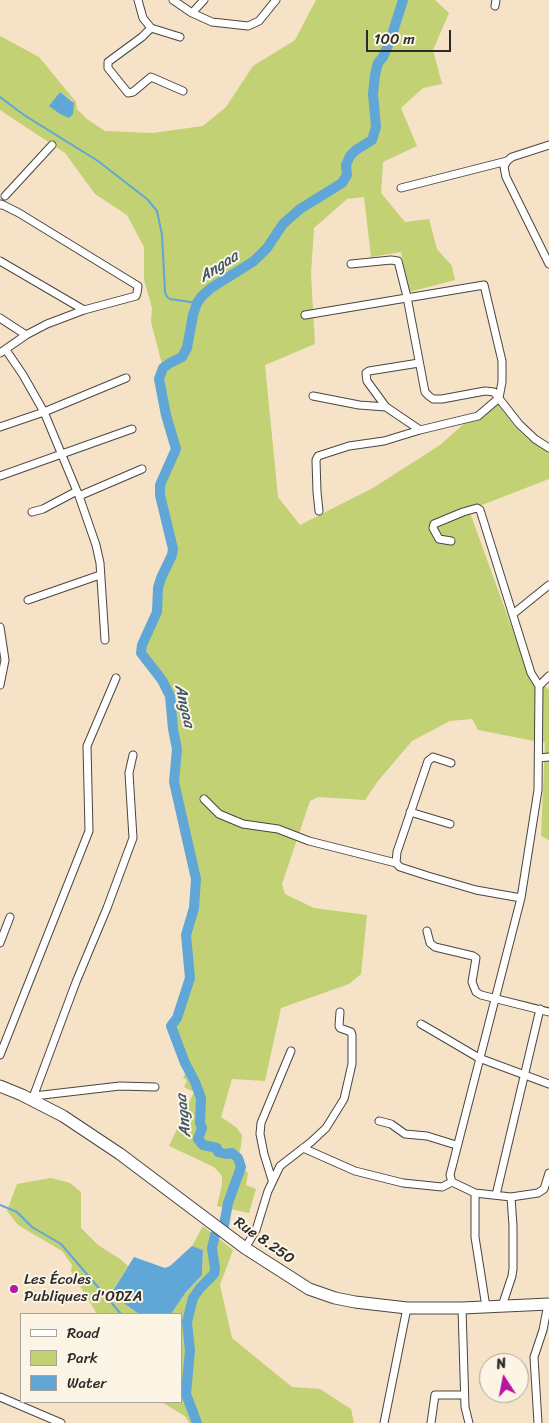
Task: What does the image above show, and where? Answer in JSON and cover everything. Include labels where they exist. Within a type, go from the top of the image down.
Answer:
[{"type":"highway","name":"Rue 8.250","points":[[0,1086],[33,1098],[62,1116],[120,1154],[245,1248],[309,1288],[335,1298],[407,1308],[462,1308],[548,1304]]},
{"type":"street","points":[[138,0],[143,18],[151,28],[180,37]]},
{"type":"street","points":[[173,0],[192,13],[212,22],[248,26],[258,21],[276,0]]},
{"type":"street","points":[[192,13],[204,0]]},
{"type":"street","points":[[151,28],[108,62],[108,68],[128,93],[133,92],[152,78],[184,91]]},
{"type":"street","points":[[52,145],[2,194],[0,205],[27,218],[137,284],[138,294],[84,310],[26,335],[3,351],[23,375],[44,412],[78,493],[100,556],[105,640]]},
{"type":"street","points":[[549,145],[512,156],[504,168],[506,177],[549,264]]},
{"type":"street","points":[[401,188],[507,161]]},
{"type":"street","points":[[351,264],[396,260],[399,264],[425,392],[433,399],[494,392],[524,429],[549,448]]},
{"type":"street","points":[[0,261],[84,310]]},
{"type":"street","points":[[305,315],[484,285],[502,361],[502,382],[499,398],[478,416],[384,441],[349,446],[318,456],[316,460],[316,484],[319,511]]},
{"type":"street","points":[[0,318],[26,335]]},
{"type":"street","points":[[419,363],[366,373],[367,381],[386,407],[420,430]]},
{"type":"street","points":[[0,427],[44,412],[126,378]]},
{"type":"street","points":[[313,396],[359,405],[386,407]]},
{"type":"street","points":[[0,476],[132,429]]},
{"type":"street","points":[[32,512],[142,469]]},
{"type":"street","points":[[451,541],[439,539],[433,528],[434,524],[463,512],[477,508],[480,510],[531,673],[540,686],[538,790],[521,898],[456,1145],[450,1175],[452,1182],[475,1193],[511,1197],[542,1192],[548,1182],[549,1173]]},
{"type":"street","points":[[28,600],[100,575]]},
{"type":"street","points":[[513,614],[549,585]]},
{"type":"street","points":[[0,627],[5,660],[0,685]]},
{"type":"street","points":[[540,686],[549,676]]},
{"type":"street","points":[[0,1055],[89,831],[87,746],[116,678]]},
{"type":"street","points":[[133,755],[129,773],[133,838],[76,982],[33,1098],[120,1086],[155,1087]]},
{"type":"street","points":[[396,863],[397,852],[428,761],[434,757],[451,763]]},
{"type":"street","points":[[539,758],[549,757]]},
{"type":"street","points":[[204,798],[219,814],[243,824],[278,829],[310,841],[396,863],[400,867],[468,888],[521,898]]},
{"type":"street","points":[[410,812],[450,824]]},
{"type":"street","points":[[0,943],[10,917]]},
{"type":"street","points":[[428,931],[430,943],[435,947],[476,958],[472,982],[476,992],[549,1012]]},
{"type":"street","points":[[496,1195],[540,1009]]},
{"type":"street","points":[[245,1248],[256,1230],[272,1180],[280,1166],[311,1142],[331,1120],[344,1099],[352,1064],[352,1035],[351,1032],[339,1026],[340,1012]]},
{"type":"street","points":[[421,1024],[479,1058],[549,1084]]},
{"type":"street","points":[[272,1180],[260,1134],[261,1123],[291,1051]]},
{"type":"street","points":[[379,1121],[391,1124],[405,1134],[427,1136],[456,1145]]},
{"type":"street","points":[[303,1148],[355,1170],[379,1177],[442,1187],[452,1182]]},
{"type":"street","points":[[475,1193],[475,1237],[486,1307]]},
{"type":"street","points":[[502,1306],[513,1269],[511,1197]]},
{"type":"street","points":[[538,1423],[534,1357],[543,1330],[548,1304]]},
{"type":"street","points":[[384,1423],[407,1308]]},
{"type":"street","points":[[462,1308],[464,1395],[469,1423]]},
{"type":"street","points":[[430,1423],[435,1395],[464,1395]]},
{"type":"street","points":[[0,1397],[61,1423]]},
{"type":"street","points":[[39,1423],[42,1415]]},
{"type":"green space","points":[[316,0],[435,0],[449,13],[433,50],[442,84],[423,88],[401,108],[417,146],[383,162],[381,193],[405,222],[429,219],[437,249],[452,266],[455,280],[409,292],[401,252],[371,257],[364,197],[347,199],[314,228],[311,274],[315,344],[265,365],[278,497],[300,525],[373,488],[440,445],[493,398],[515,427],[529,440],[549,452],[549,479],[469,510],[526,667],[549,690],[549,840],[541,836],[545,743],[478,730],[472,719],[450,721],[412,741],[378,781],[365,800],[318,797],[310,801],[282,884],[285,894],[314,908],[367,915],[361,974],[349,984],[281,1008],[265,1081],[232,1079],[221,1117],[236,1127],[242,1135],[238,1158],[241,1167],[248,1173],[246,1185],[256,1189],[249,1213],[217,1206],[222,1176],[214,1167],[169,1146],[194,1092],[184,1087],[187,1080],[183,1078],[187,1070],[171,1026],[177,1017],[190,978],[186,935],[194,908],[196,879],[174,782],[177,749],[170,696],[162,679],[141,653],[142,645],[157,612],[158,588],[161,578],[172,555],[172,541],[160,495],[160,485],[176,449],[166,415],[159,379],[163,368],[151,322],[152,308],[144,280],[144,247],[127,215],[95,194],[65,153],[0,110],[0,36],[39,57],[76,102],[77,109],[87,119],[105,131],[152,133],[203,126],[226,107],[253,66],[295,40]],"holes":[[[60,92],[73,101],[50,106]]]},
{"type":"green space","points":[[51,1178],[70,1183],[81,1192],[81,1228],[98,1245],[128,1266],[111,1294],[138,1313],[96,1313],[71,1271],[72,1265],[62,1251],[18,1225],[7,1211],[17,1184]]},
{"type":"green space","points":[[203,1226],[233,1250],[220,1285],[232,1338],[292,1387],[320,1389],[351,1409],[354,1423],[189,1423],[186,1417],[164,1403],[182,1403],[182,1313],[172,1313],[186,1292],[202,1275],[203,1250],[192,1246]]},
{"type":"water","points":[[60,92],[74,103],[73,114],[69,118],[49,106]]},
{"type":"water","points":[[192,1246],[203,1250],[202,1275],[186,1292],[172,1313],[138,1313],[111,1294],[134,1257],[165,1268],[170,1266]]},
{"type":"waterway","name":"Angaa","points":[[197,1423],[186,1394],[190,1350],[187,1322],[193,1298],[214,1274],[212,1248],[215,1235],[224,1225],[228,1203],[241,1167],[238,1158],[232,1153],[218,1152],[217,1148],[203,1145],[198,1139],[202,1128],[200,1123],[201,1098],[171,1026],[177,1018],[190,978],[186,935],[194,908],[196,879],[174,782],[177,749],[170,696],[162,680],[141,653],[142,645],[157,612],[158,588],[173,549],[160,495],[160,485],[176,449],[166,415],[159,379],[163,368],[182,357],[187,348],[193,315],[197,303],[202,296],[211,288],[254,261],[267,248],[283,224],[300,209],[342,183],[347,175],[346,165],[350,156],[372,140],[376,127],[373,94],[375,75],[378,63],[383,57],[391,38],[403,0]]},
{"type":"waterway","points":[[0,97],[24,115],[98,161],[147,199],[157,211],[162,235],[165,292],[167,297],[197,303]]},
{"type":"waterway","points":[[0,1205],[17,1212],[32,1227],[61,1244],[120,1313]]},
{"type":"waterway","name":"Angaa","points":[[182,1380],[187,1387]]},
{"type":"place","name":"Les Écoles Publiques d'ODZA","points":[[14,1289]]}]
